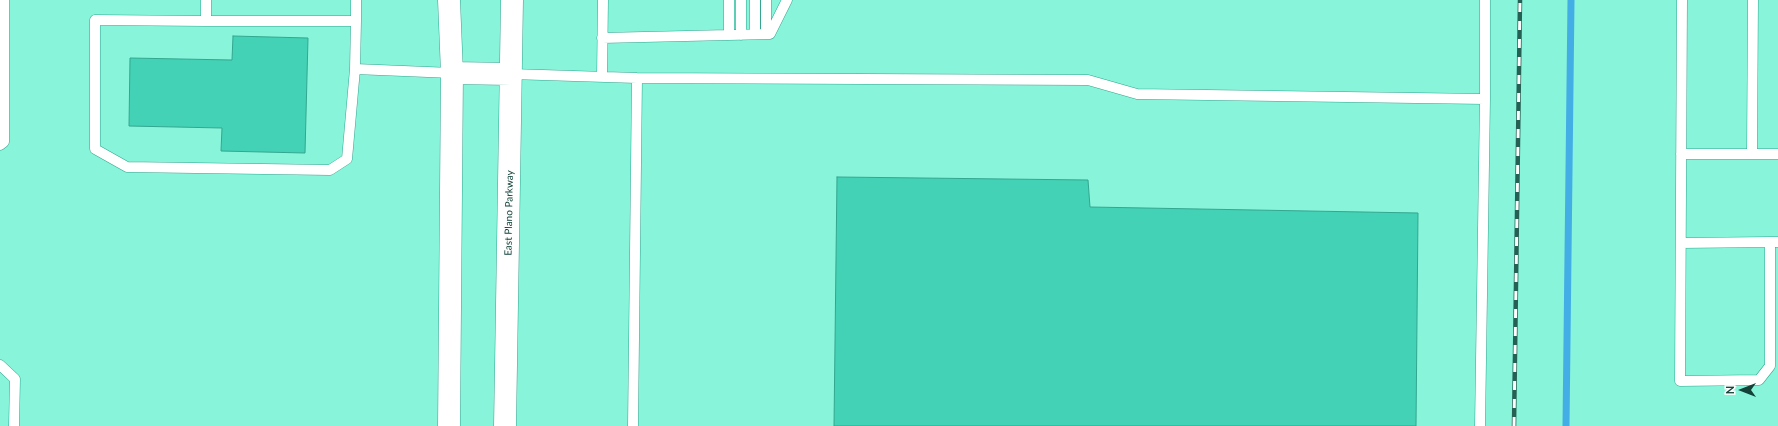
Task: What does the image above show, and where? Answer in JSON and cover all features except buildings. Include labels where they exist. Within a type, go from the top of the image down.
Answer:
[{"type":"main road","points":[[449,0],[452,73],[449,426]]},
{"type":"main road","name":"East Plano Parkway","points":[[505,426],[512,0]]},
{"type":"main road","points":[[452,73],[511,74]]},
{"type":"lane","points":[[0,145],[4,142],[4,0]]},
{"type":"lane","points":[[206,0],[206,21]]},
{"type":"lane","points":[[356,0],[356,21],[355,69],[347,159],[330,170],[127,167],[95,149],[95,20],[356,21]]},
{"type":"lane","points":[[602,77],[603,0]]},
{"type":"lane","points":[[729,0],[729,34]]},
{"type":"lane","points":[[741,0],[741,35]]},
{"type":"lane","points":[[755,0],[755,34]]},
{"type":"lane","points":[[766,0],[766,34]]},
{"type":"lane","points":[[602,38],[770,34],[787,0]]},
{"type":"lane","points":[[1480,426],[1485,0]]},
{"type":"lane","points":[[1681,243],[1774,242],[1770,366],[1759,380],[1680,381],[1682,0]]},
{"type":"lane","points":[[1752,154],[1753,0]]},
{"type":"lane","points":[[355,69],[452,73]]},
{"type":"lane","points":[[511,74],[637,78],[1088,80],[1137,94],[1485,99]]},
{"type":"lane","points":[[633,426],[637,78]]},
{"type":"lane","points":[[1681,154],[1778,154]]},
{"type":"lane","points":[[0,365],[15,379],[14,426]]},
{"type":"waterway","points":[[1566,426],[1571,0]]},
{"type":"railway","points":[[1514,426],[1520,0]]}]
